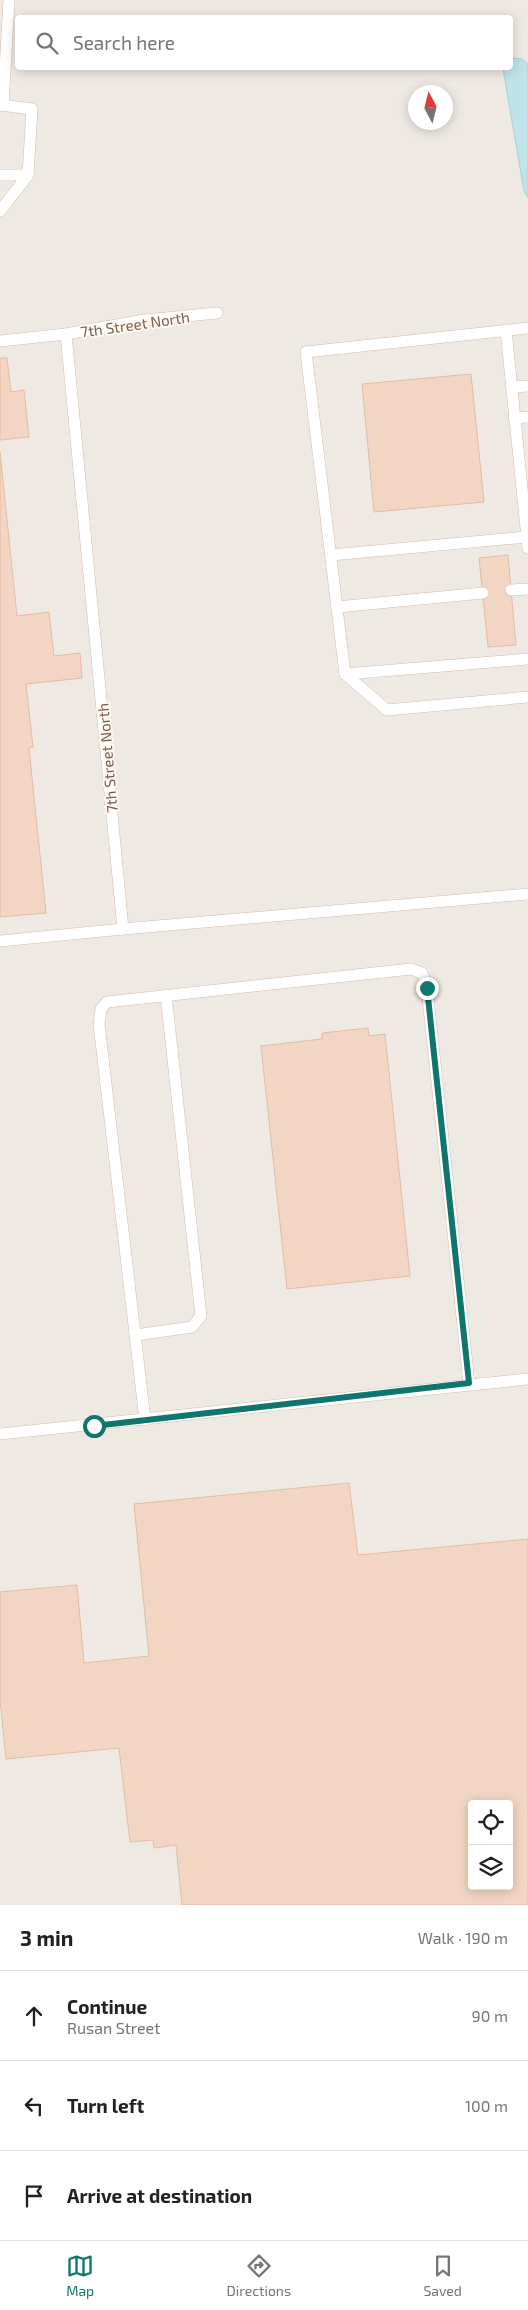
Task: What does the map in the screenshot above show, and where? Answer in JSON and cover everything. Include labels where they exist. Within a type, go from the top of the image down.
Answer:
[{"type":"lane","points":[[0,212],[28,175],[32,108],[2,105],[9,0]]},
{"type":"lane","points":[[0,175],[28,175]]},
{"type":"lane","name":"7th Street North","points":[[123,929],[66,334],[145,320],[217,313]]},
{"type":"lane","points":[[528,328],[306,352],[346,674],[387,710],[528,697]]},
{"type":"lane","points":[[331,555],[527,542],[523,445],[514,418],[506,330]]},
{"type":"lane","points":[[0,341],[66,334]]},
{"type":"lane","points":[[512,387],[528,386]]},
{"type":"lane","points":[[514,418],[528,417]]},
{"type":"lane","points":[[511,590],[528,589]]},
{"type":"lane","points":[[337,607],[483,593]]},
{"type":"lane","points":[[346,674],[528,659]]},
{"type":"lane","points":[[0,941],[528,894]]},
{"type":"lane","points":[[145,1420],[99,1024],[101,1009],[107,1002],[166,995],[410,969],[422,973],[427,988],[469,1383]]},
{"type":"lane","points":[[136,1335],[192,1328],[201,1316],[166,995]]},
{"type":"lane","points":[[0,1434],[145,1420],[469,1383],[528,1379]]},
{"type":"shaded area","points":[[0,0],[528,0],[528,1905],[0,1905]]},
{"type":"water","points":[[513,58],[522,59],[528,64],[528,198],[524,191],[503,70],[513,70]]},
{"type":"building","points":[[0,358],[7,358],[11,392],[24,390],[29,437],[0,440]]},
{"type":"building","points":[[471,374],[484,502],[374,512],[362,384]]},
{"type":"building","points":[[0,452],[17,616],[49,612],[54,656],[80,653],[82,678],[26,684],[33,747],[29,748],[46,913],[0,917]]},
{"type":"building","points":[[508,555],[516,645],[488,647],[479,558]]},
{"type":"building","points":[[368,1028],[369,1036],[385,1034],[410,1276],[287,1289],[261,1046],[322,1039],[322,1033]]},
{"type":"building","points":[[349,1483],[358,1555],[528,1539],[528,1905],[182,1905],[176,1845],[154,1848],[153,1840],[130,1842],[119,1748],[6,1759],[0,1700],[0,1592],[77,1585],[84,1663],[149,1656],[134,1504]]},
{"type":"route","points":[[94,1426],[469,1383],[427,988]]}]
